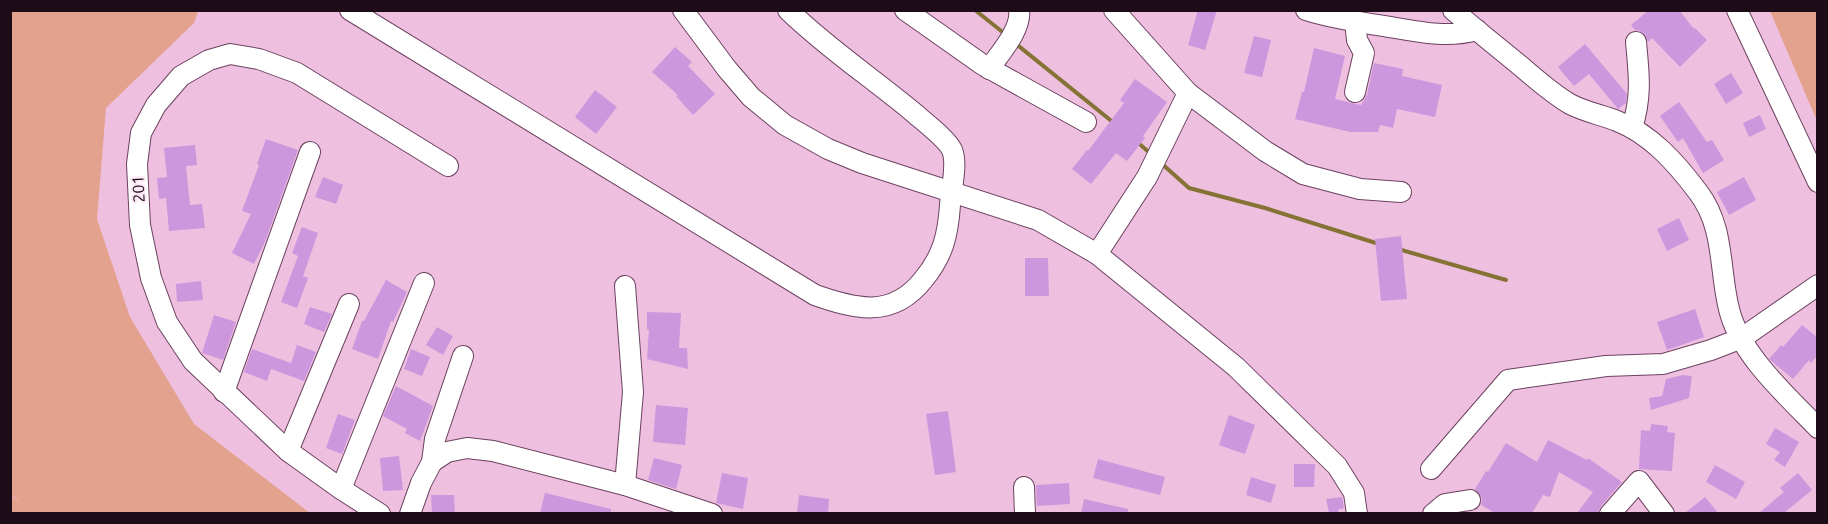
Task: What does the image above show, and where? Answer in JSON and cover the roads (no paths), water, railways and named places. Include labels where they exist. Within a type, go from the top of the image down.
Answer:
[{"type":"street","points":[[350,10],[814,295],[843,305],[873,309],[900,301],[919,286],[934,267],[946,240],[955,171],[952,150],[932,128],[883,87],[814,36],[788,10]]},
{"type":"street","points":[[682,10],[726,69],[751,97],[785,125],[828,149],[854,159],[1038,220],[1097,254],[1236,367],[1337,466],[1354,493],[1357,513]]},
{"type":"street","points":[[905,10],[989,69],[1086,122]]},
{"type":"street","points":[[989,69],[1016,29],[1021,18],[1019,10]]},
{"type":"street","points":[[1114,10],[1188,93],[1265,151],[1303,174],[1360,189],[1401,192]]},
{"type":"street","points":[[1306,10],[1325,16],[1440,35],[1461,34],[1477,30]]},
{"type":"street","points":[[1453,10],[1570,104],[1632,128],[1650,140],[1675,163],[1700,194],[1710,213],[1720,242],[1728,309],[1735,327],[1760,366],[1818,428]]},
{"type":"street","points":[[1737,10],[1818,182]]},
{"type":"street","points":[[1355,21],[1357,40],[1364,53],[1356,92]]},
{"type":"street","points":[[1632,128],[1639,107],[1640,81],[1636,42]]},
{"type":"street","name":"201","points":[[380,513],[341,489],[288,451],[193,361],[167,322],[151,278],[140,225],[137,164],[141,134],[156,105],[181,76],[209,60],[230,54],[259,59],[297,74],[448,166]]},
{"type":"street","points":[[1097,254],[1148,177],[1188,93]]},
{"type":"street","points":[[224,392],[310,153]]},
{"type":"street","points":[[341,489],[424,283]]},
{"type":"street","points":[[1431,469],[1508,380],[1606,366],[1663,364],[1711,350],[1742,338],[1818,285]]},
{"type":"street","points":[[625,286],[633,392],[625,485]]},
{"type":"street","points":[[288,451],[349,304]]},
{"type":"street","points":[[410,513],[432,462],[435,439],[463,356]]},
{"type":"street","points":[[432,462],[447,452],[467,448],[493,451],[625,485],[712,513]]},
{"type":"street","points":[[1610,513],[1639,481],[1664,513]]},
{"type":"street","points":[[1024,487],[1025,513]]},
{"type":"street","points":[[1433,513],[1445,504],[1470,500]]},
{"type":"waterway","points":[[975,10],[1005,34]]},
{"type":"waterway","points":[[1015,43],[1114,123]]},
{"type":"waterway","points":[[1136,141],[1151,154]]},
{"type":"waterway","points":[[1161,163],[1189,188],[1265,208],[1379,244]]},
{"type":"waterway","points":[[1398,249],[1506,280]]}]
